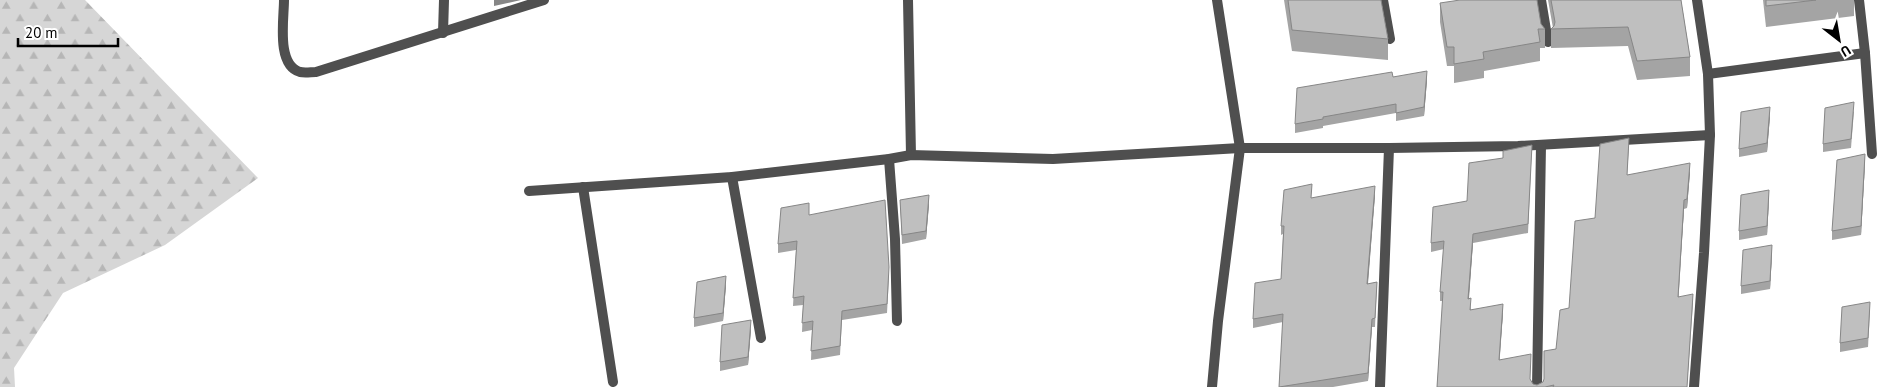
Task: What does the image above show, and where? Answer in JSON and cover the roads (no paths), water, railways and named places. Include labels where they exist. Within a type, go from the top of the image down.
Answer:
[{"type":"street","points":[[284,0],[284,51],[286,59],[294,69],[301,72],[316,72],[544,0]]},
{"type":"street","points":[[443,33],[444,0]]},
{"type":"street","points":[[908,0],[911,155]]},
{"type":"street","points":[[1212,387],[1218,321],[1240,148],[1217,0]]},
{"type":"street","points":[[1383,0],[1390,39]]},
{"type":"street","points":[[1541,0],[1548,42]]},
{"type":"street","points":[[1694,387],[1710,135],[1708,74],[1697,0]]},
{"type":"street","points":[[1859,0],[1865,53],[1872,154]]},
{"type":"street","points":[[1708,74],[1865,53]]},
{"type":"street","points":[[529,191],[732,177],[889,160],[911,155],[1053,159],[1240,148],[1541,145],[1710,135]]},
{"type":"street","points":[[1537,387],[1541,145]]},
{"type":"street","points":[[1380,387],[1389,148]]},
{"type":"street","points":[[889,160],[895,239],[897,322]]},
{"type":"street","points":[[732,177],[761,338]]},
{"type":"street","points":[[583,187],[613,382]]}]
